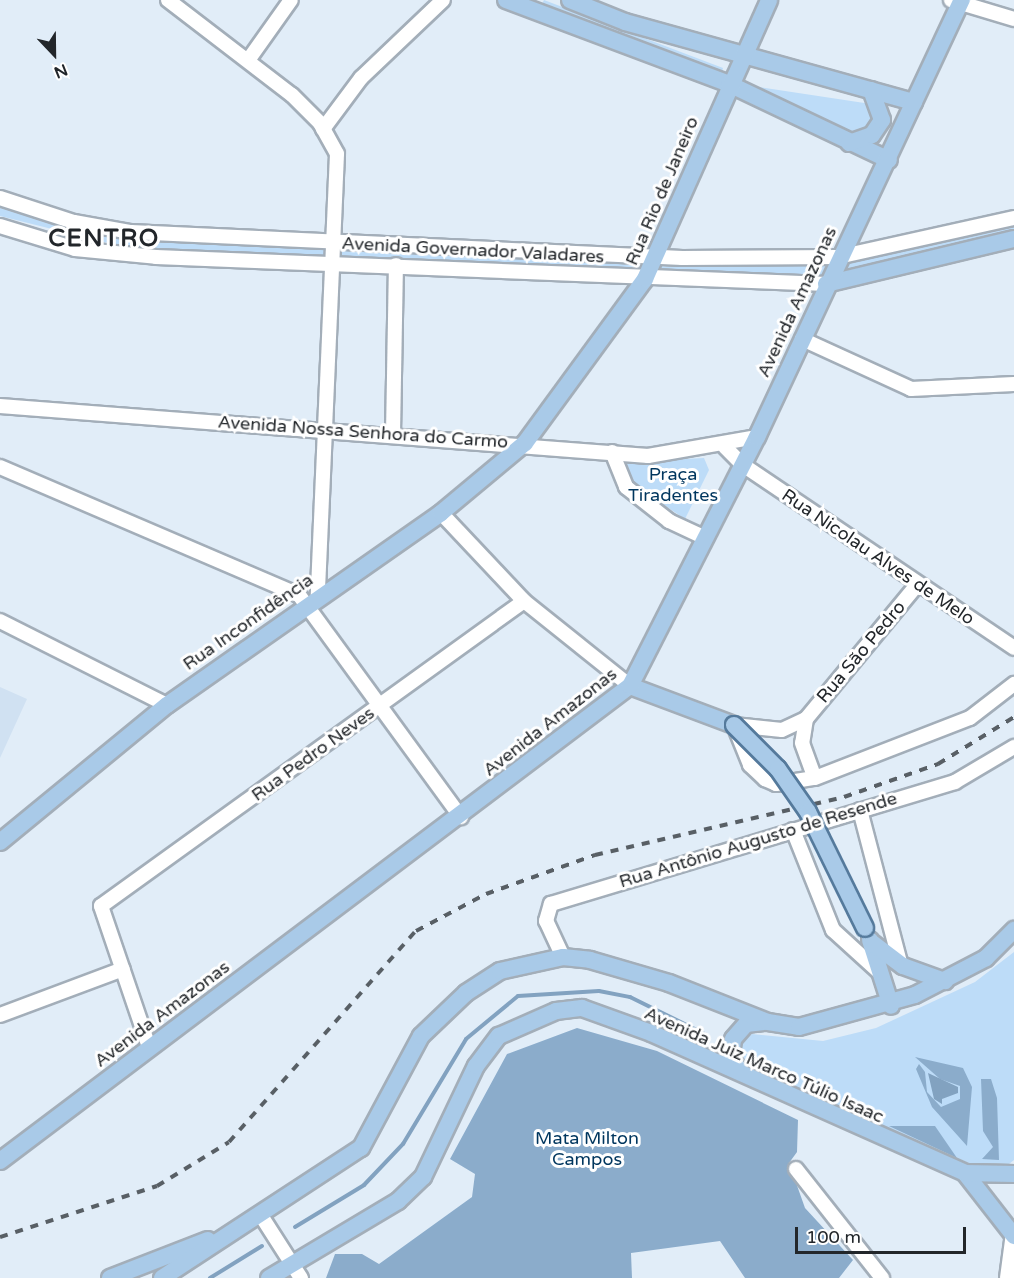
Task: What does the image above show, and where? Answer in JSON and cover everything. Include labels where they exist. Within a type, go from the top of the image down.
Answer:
[{"type":"main road","points":[[506,0],[534,5],[729,84],[849,143],[889,160]]},
{"type":"main road","points":[[570,0],[625,22],[914,102]]},
{"type":"main road","name":"Rua Rio de Janeiro","points":[[525,443],[645,279],[657,257],[729,84],[769,0]]},
{"type":"main road","name":"Avenida Amazonas","points":[[0,1161],[149,1047],[461,817],[630,686],[757,437],[838,257],[889,160],[958,1]]},
{"type":"main road","points":[[849,143],[872,135],[882,120],[871,90]]},
{"type":"main road","name":"Avenida Governador Valadares","points":[[826,284],[1014,239]]},
{"type":"main road","name":"Rua Inconfidência","points":[[0,842],[167,705],[312,600],[441,513],[525,443]]},
{"type":"main road","points":[[630,686],[734,725],[778,769],[808,812],[868,935],[891,1006]]},
{"type":"main road","name":"Avenida Juiz Marco Túlio Isaac","points":[[162,1278],[361,1148],[420,1036],[466,993],[500,971],[563,957],[669,982],[768,1022],[799,1027],[891,1006],[945,981],[986,958],[1014,930]]},
{"type":"main road","points":[[868,935],[903,966],[945,981]]},
{"type":"main road","name":"Avenida Juiz Marco Túlio Isaac","points":[[269,1278],[398,1201],[423,1177],[476,1066],[499,1036],[524,1021],[582,1008],[741,1071],[965,1173]]},
{"type":"main road","points":[[741,1071],[731,1058],[733,1039],[746,1024],[768,1022]]},
{"type":"main road","points":[[965,1173],[1009,1172]]},
{"type":"main road","points":[[965,1173],[1013,1234]]},
{"type":"main road","points":[[110,1278],[234,1231]]},
{"type":"street","points":[[168,0],[249,59],[323,129],[337,154],[325,431],[312,600]]},
{"type":"street","points":[[249,59],[291,0]]},
{"type":"street","points":[[323,129],[361,78],[443,0]]},
{"type":"street","points":[[958,1],[1014,19]]},
{"type":"street","name":"Avenida Governador Valadares","points":[[0,198],[108,229],[333,244],[657,257],[838,257],[1014,218]]},
{"type":"street","name":"Avenida Governador Valadares","points":[[0,226],[75,249],[144,256],[333,261],[645,279],[826,284]]},
{"type":"street","points":[[393,434],[396,265]]},
{"type":"street","points":[[802,339],[911,389],[1014,384]]},
{"type":"street","name":"Avenida Nossa Senhora do Carmo","points":[[0,406],[325,431],[525,443],[648,456],[724,447],[757,437]]},
{"type":"street","name":"Rua Nicolau Alves de Melo","points":[[724,447],[743,465],[917,585],[1014,648]]},
{"type":"street","points":[[612,452],[626,487],[669,521],[705,538]]},
{"type":"street","points":[[0,467],[312,600],[461,817]]},
{"type":"street","points":[[441,513],[524,601],[630,686]]},
{"type":"street","name":"Rua São Pedro","points":[[734,725],[782,730],[806,718],[917,585]]},
{"type":"street","name":"Rua Pedro Neves","points":[[123,969],[101,906],[524,601]]},
{"type":"street","points":[[0,621],[167,705]]},
{"type":"street","points":[[734,725],[750,765],[765,779],[776,784],[815,778],[970,718],[1014,684]]},
{"type":"street","name":"Rua São Pedro","points":[[806,718],[804,752],[815,778]]},
{"type":"street","name":"Rua Antônio Augusto de Resende","points":[[563,957],[546,921],[551,904],[955,782],[1014,747]]},
{"type":"street","points":[[860,810],[891,945],[903,966]]},
{"type":"street","points":[[793,830],[833,930],[878,971]]},
{"type":"street","points":[[0,1015],[123,969],[149,1047]]},
{"type":"street","points":[[796,1169],[882,1278]]},
{"type":"street","points":[[260,1214],[293,1262],[301,1278]]},
{"type":"street","points":[[1008,1278],[1013,1234]]},
{"type":"shaded area","points":[[0,687],[27,699],[0,758]]},
{"type":"shaded area","points":[[928,1073],[958,1087],[958,1093],[942,1099],[942,1104],[934,1099]]},
{"type":"green space","points":[[544,0],[723,68],[721,76],[541,6]]},
{"type":"green space","points":[[746,85],[871,104],[876,109],[871,130],[856,134]]},
{"type":"green space","points":[[0,207],[96,236],[677,267],[854,260],[1014,221],[1014,233],[848,275],[705,275],[128,248],[0,216]]},
{"type":"green space","name":"Praça Tiradentes","points":[[704,458],[709,470],[685,519],[625,479],[622,462]]},
{"type":"green space","points":[[1014,952],[1014,1160],[1009,1164],[969,1163],[891,1132],[744,1062],[740,1055],[741,1042],[752,1034],[823,1041],[876,1028],[975,982]]},
{"type":"green space","name":"Mata Milton Campos","points":[[577,1028],[657,1051],[798,1120],[797,1152],[789,1163],[805,1208],[853,1260],[839,1278],[745,1278],[720,1241],[631,1253],[632,1278],[326,1278],[335,1254],[362,1254],[379,1264],[472,1197],[475,1174],[450,1159],[507,1054]]},
{"type":"green space","points":[[915,1057],[963,1068],[972,1087],[967,1146],[932,1107],[916,1069],[919,1064],[925,1072],[927,1092],[941,1107],[960,1099],[960,1086],[940,1079]]},
{"type":"green space","points":[[981,1079],[991,1079],[997,1098],[999,1160],[982,1159],[993,1147],[983,1131]]},
{"type":"green space","points":[[889,1126],[935,1126],[957,1158]]},
{"type":"waterway","points":[[295,1227],[364,1185],[403,1144],[466,1039],[518,996],[599,991],[630,997],[705,1034]]},
{"type":"waterway","points":[[210,1278],[262,1246]]},
{"type":"railway","points":[[0,1237],[157,1186],[229,1142],[416,931],[486,894],[595,855],[844,797],[938,764],[1014,717]]},
{"type":"district","name":"CENTRO","points":[[104,239]]}]
